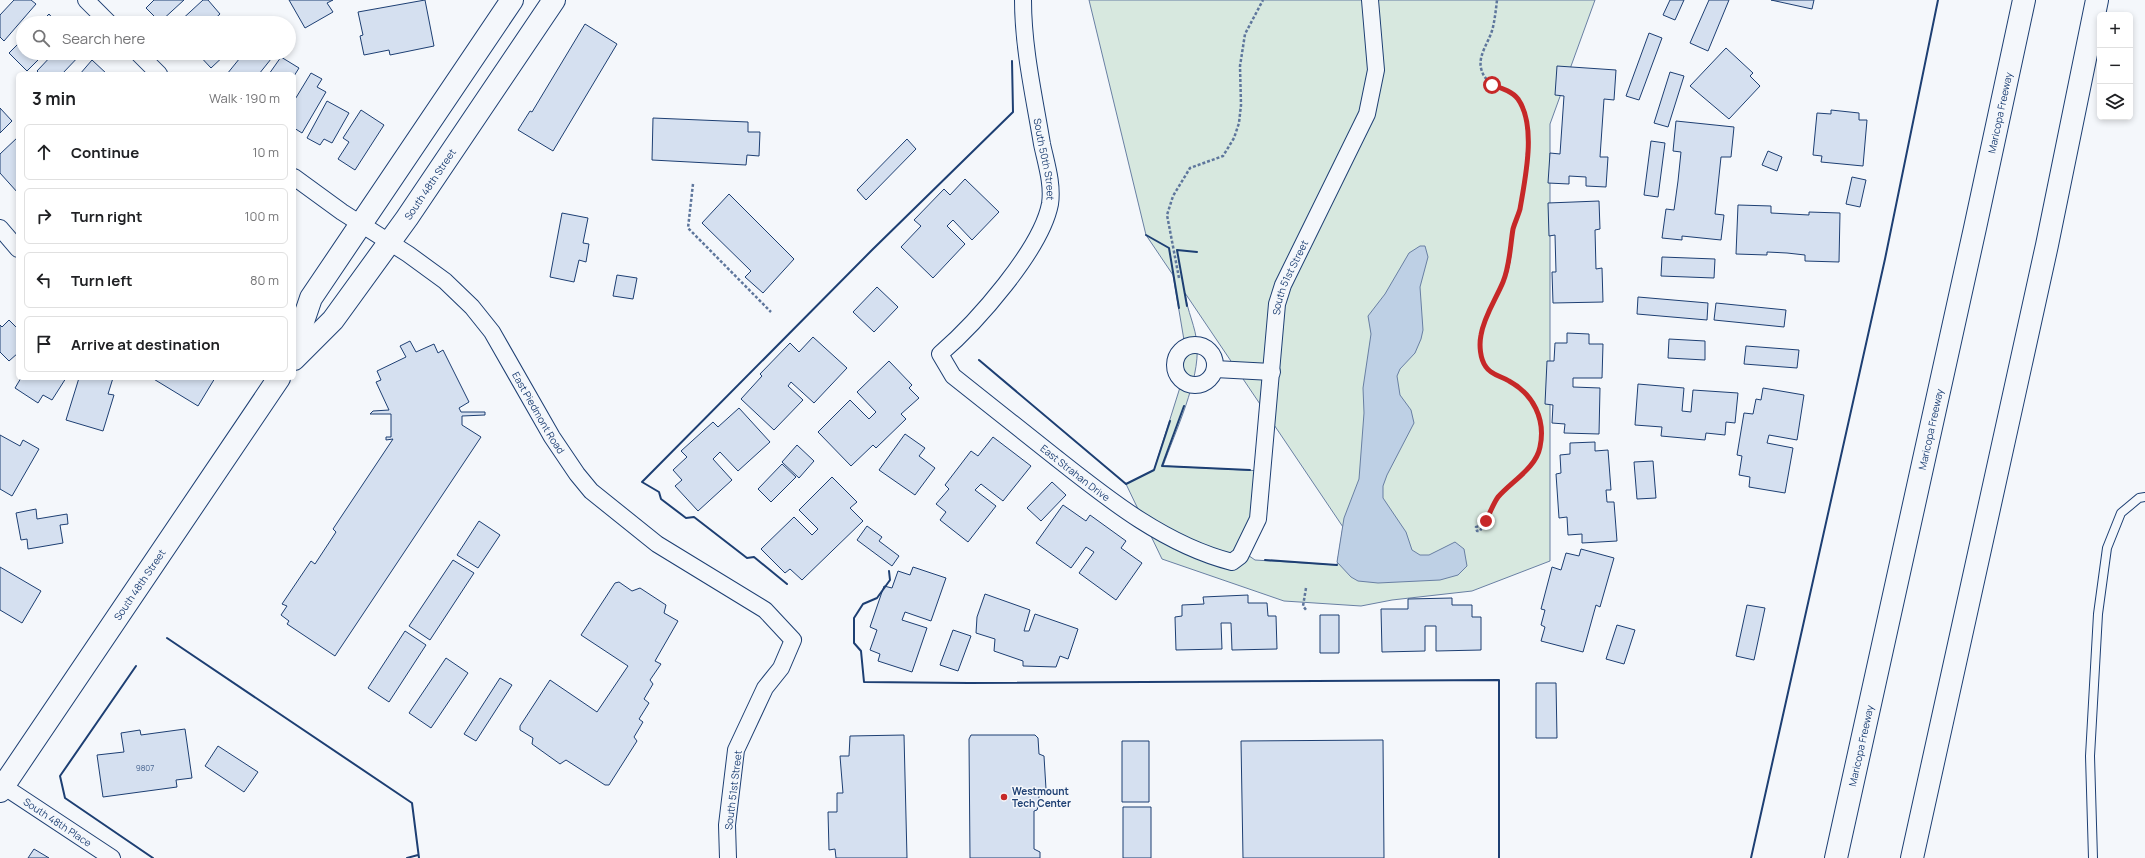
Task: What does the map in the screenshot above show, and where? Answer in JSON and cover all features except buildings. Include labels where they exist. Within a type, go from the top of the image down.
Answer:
[{"type":"main road","points":[[296,342],[311,298],[363,224],[512,0]]},
{"type":"main road","name":"South 48th Street","points":[[296,357],[334,320],[390,242],[554,0]]},
{"type":"main road","name":"Maricopa Freeway","points":[[1836,858],[2024,0]]},
{"type":"main road","points":[[1912,858],[2045,253],[2097,0]]},
{"type":"main road","name":"South 48th Street","points":[[1,787],[279,380]]},
{"type":"street","points":[[86,0],[102,16]]},
{"type":"street","name":"South 50th Street","points":[[940,354],[962,335],[1026,257],[1040,230],[1050,203],[1049,178],[1023,30],[1023,0]]},
{"type":"street","name":"South 51st Street","points":[[1232,562],[1240,556],[1258,519],[1277,304],[1283,285],[1367,114],[1372,96],[1376,70],[1370,0]]},
{"type":"street","points":[[145,60],[157,72]]},
{"type":"street","name":"East Piedmont Road","points":[[296,178],[445,281],[472,307],[492,332],[552,437],[577,474],[591,491],[657,544],[765,610],[793,640]]},
{"type":"street","points":[[0,228],[16,247]]},
{"type":"street","name":"East Strahan Drive","points":[[940,354],[953,376],[1105,497],[1149,526],[1211,557],[1232,562]]},
{"type":"street","points":[[1215,369],[1272,372]]},
{"type":"street","name":"South 51st Street","points":[[728,858],[727,826],[736,750],[765,688],[781,668],[793,640]]},
{"type":"street","name":"South 48th Place","points":[[1,787],[112,858]]},
{"type":"lane","points":[[2093,858],[2090,756],[2098,614],[2107,548],[2121,512],[2139,498],[2145,497]]},
{"type":"path","points":[[1179,278],[1167,215],[1169,206],[1190,168],[1223,156],[1234,138],[1239,123],[1241,105],[1240,66],[1245,34],[1263,0]]},
{"type":"path","points":[[1483,525],[1497,498],[1536,457],[1540,447],[1541,433],[1539,418],[1534,405],[1527,394],[1515,384],[1492,373],[1486,367],[1481,358],[1481,334],[1491,307],[1503,282],[1510,258],[1513,228],[1519,210],[1528,138],[1526,119],[1518,99],[1512,94],[1486,80],[1481,66],[1481,58],[1493,29],[1497,0]]},
{"type":"path","points":[[694,184],[688,228],[771,312]]},
{"type":"path","points":[[1306,588],[1303,606],[1307,610]]},
{"type":"shaded area","points":[[1089,0],[1595,0],[1550,124],[1550,561],[1472,591],[1392,600],[1361,606],[1284,601],[1162,559],[1126,484],[1154,470],[1182,381],[1185,346],[1173,275],[1146,235]],"holes":[[[1185,293],[1343,527],[1337,565],[1255,560],[1242,551],[1263,471],[1163,466],[1186,406],[1195,374],[1197,359],[1196,338]]]},
{"type":"water","points":[[1420,246],[1425,246],[1428,257],[1420,287],[1423,330],[1415,353],[1400,369],[1397,376],[1400,395],[1411,410],[1414,423],[1387,475],[1383,486],[1383,498],[1406,532],[1412,550],[1420,555],[1429,555],[1455,542],[1464,549],[1467,566],[1458,575],[1440,580],[1378,583],[1358,581],[1351,577],[1337,562],[1344,518],[1359,479],[1364,413],[1363,388],[1371,334],[1368,316],[1385,294],[1409,253]]},
{"type":"wall","points":[[1751,858],[1885,259],[1938,0]]},
{"type":"wall","points":[[787,584],[754,557],[747,558],[694,517],[686,518],[661,499],[659,492],[642,482],[872,250],[1013,112],[1012,61]]},
{"type":"wall","points":[[1146,235],[1169,248],[1179,308]]},
{"type":"wall","points":[[1187,306],[1177,250],[1197,252]]},
{"type":"wall","points":[[979,360],[1126,484],[1154,470],[1170,421]]},
{"type":"wall","points":[[1184,406],[1162,466],[1250,470]]},
{"type":"wall","points":[[1265,560],[1337,565]]},
{"type":"wall","points":[[889,571],[890,580],[877,598],[863,604],[854,618],[854,643],[861,651],[864,682],[969,683],[1499,680],[1499,858]]},
{"type":"wall","points":[[167,638],[412,803],[419,858]]},
{"type":"wall","points":[[136,666],[60,776],[65,798],[153,858]]},
{"type":"wall","points":[[407,858],[418,855]]},
{"type":"place","name":"Westmount Tech Center","points":[[1004,797]]},
{"type":"route","points":[[1486,521],[1497,498],[1529,467],[1536,457],[1540,447],[1541,433],[1539,418],[1534,405],[1527,394],[1515,384],[1492,373],[1486,367],[1481,358],[1481,334],[1508,268],[1513,228],[1519,210],[1527,156],[1528,138],[1528,125],[1518,99],[1501,88],[1492,85]]}]
